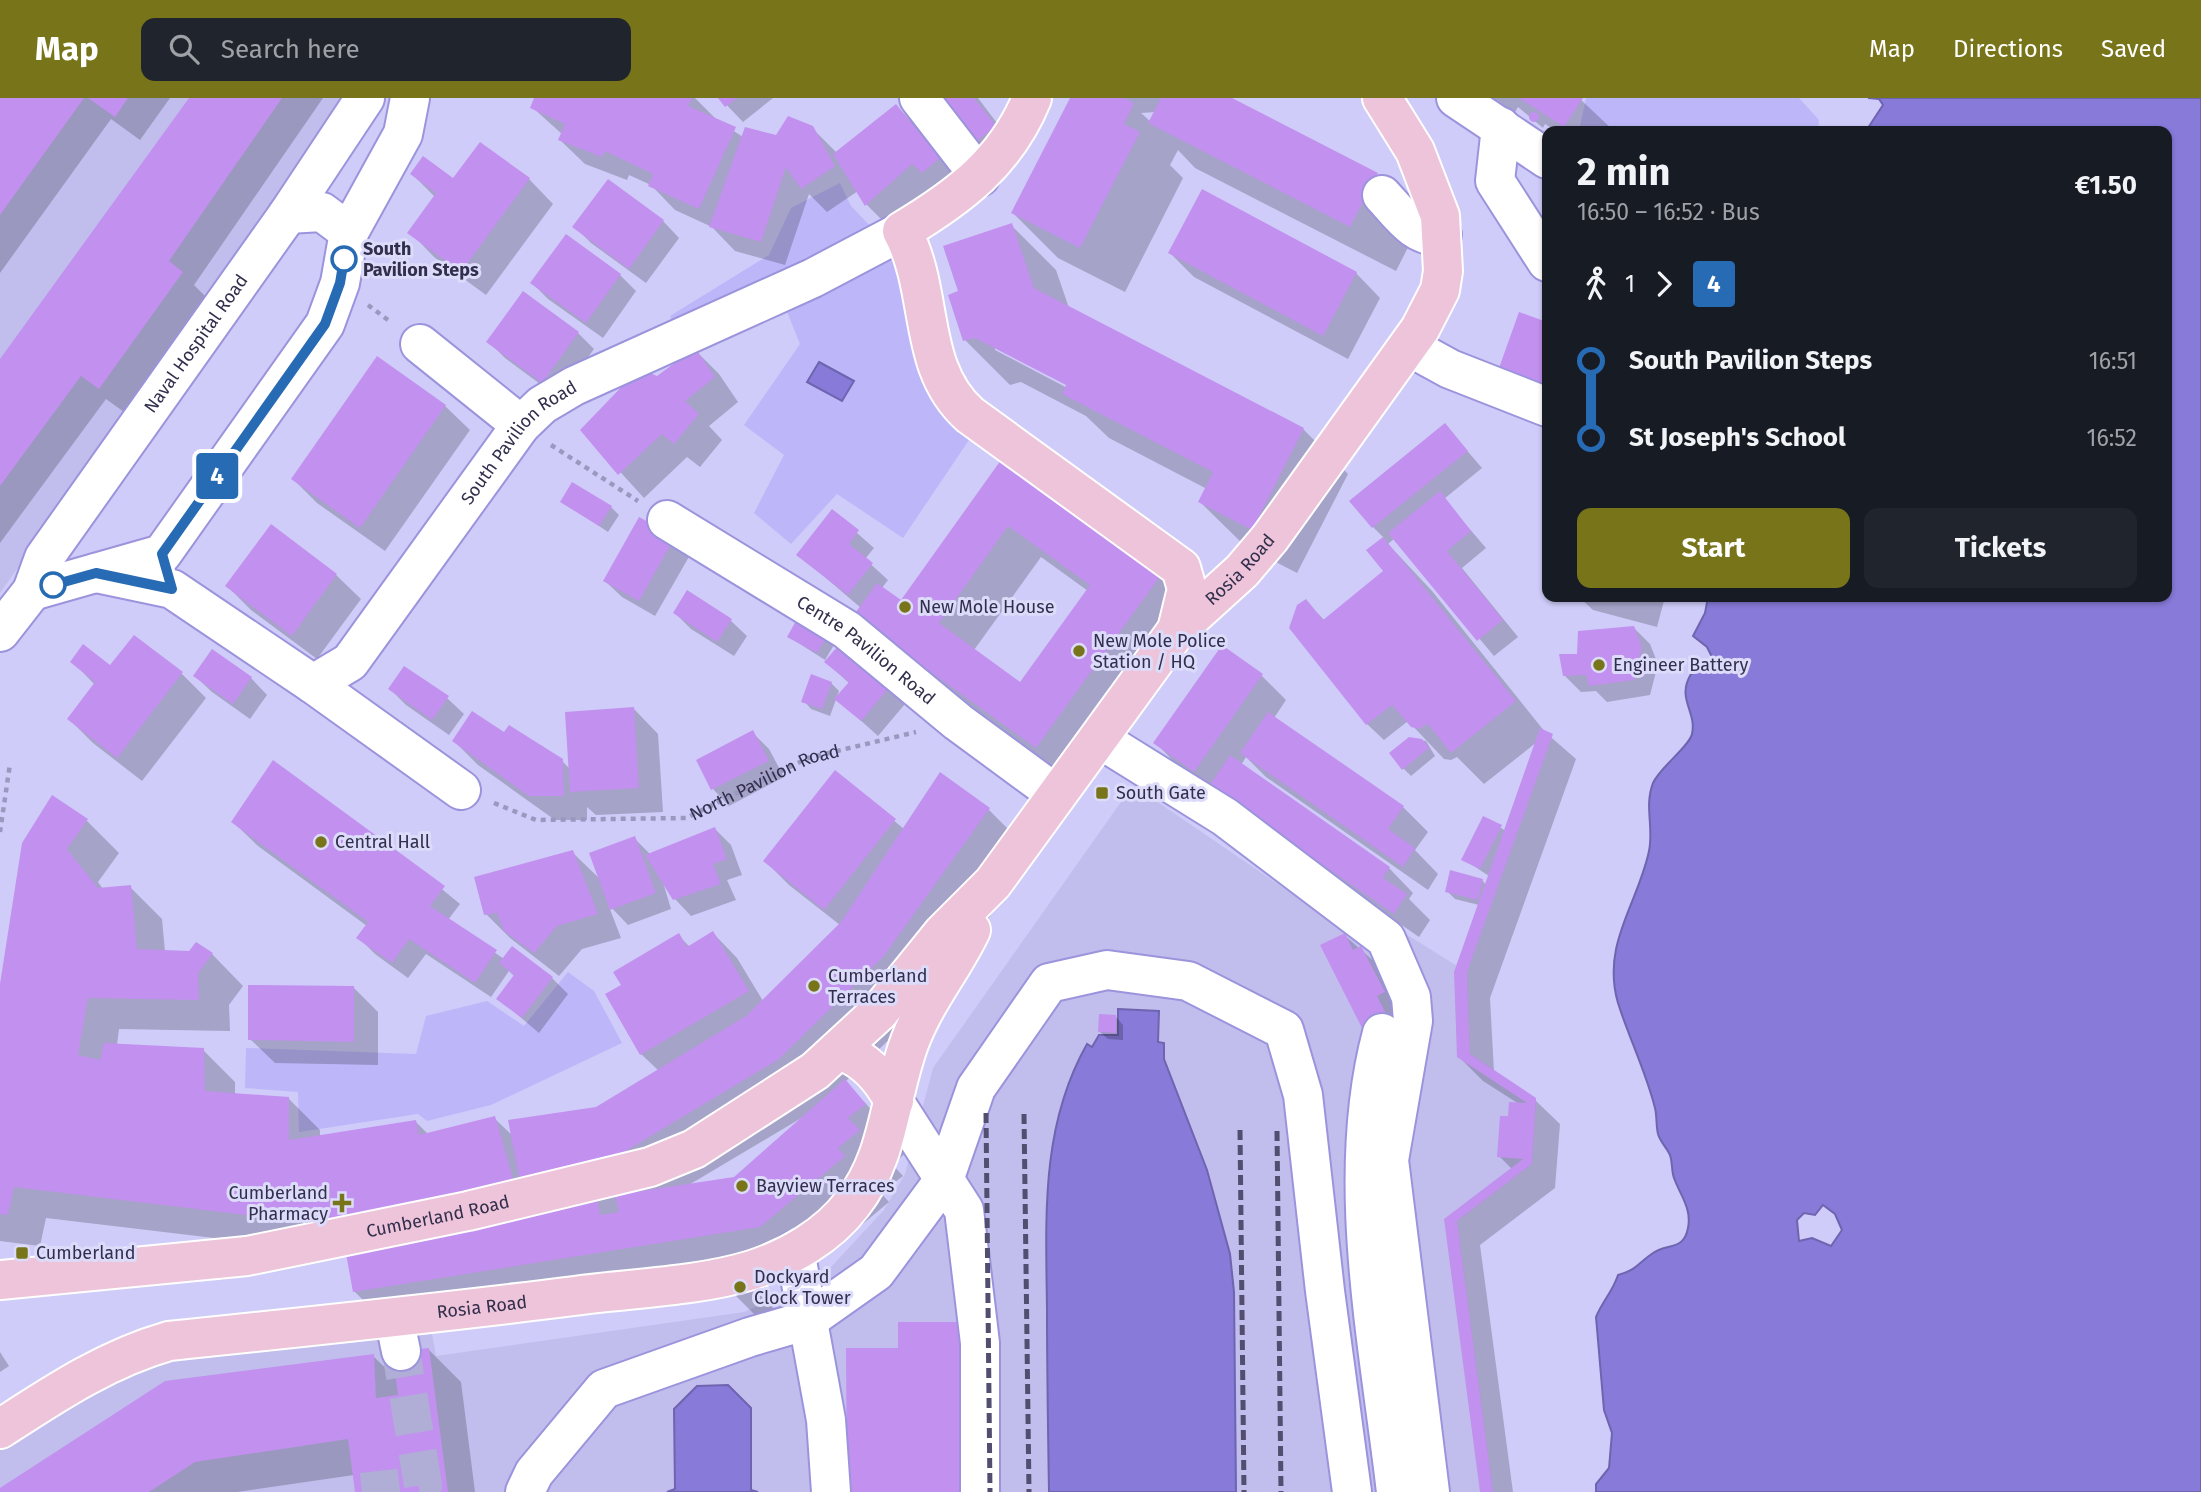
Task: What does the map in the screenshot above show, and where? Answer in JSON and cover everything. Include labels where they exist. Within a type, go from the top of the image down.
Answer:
[{"type":"main road","name":"South Pavilion Road","points":[[902,232],[980,177],[1009,143],[1032,98]]},
{"type":"main road","name":"Rosia Road","points":[[840,1050],[878,1012],[943,933],[993,883],[1177,630],[1242,571],[1270,538],[1408,346],[1440,290],[1443,271],[1442,235],[1426,174],[1382,98]]},
{"type":"main road","points":[[902,232],[917,265],[939,373],[951,396],[971,415],[1181,568],[1214,572],[1242,571]]},
{"type":"main road","points":[[1177,630],[1187,589],[1181,568]]},
{"type":"main road","name":"Rosia Road","points":[[0,1429],[85,1375],[169,1341],[397,1334],[718,1277],[749,1270],[795,1250],[822,1234],[853,1203],[880,1156],[901,1068],[926,1004],[963,946],[993,883]]},
{"type":"main road","points":[[840,1050],[869,1066],[882,1079],[894,1101]]},
{"type":"main road","name":"Cumberland Road","points":[[0,1280],[259,1253],[468,1211],[650,1167],[694,1149],[787,1092],[840,1050]]},
{"type":"street","name":"Naval Hospital Road","points":[[0,632],[32,592],[44,558],[288,214],[365,98]]},
{"type":"street","points":[[167,571],[325,324],[340,283],[349,232],[403,134],[411,98]]},
{"type":"street","points":[[919,98],[980,177]]},
{"type":"street","points":[[1456,98],[1542,156]]},
{"type":"street","points":[[1501,127],[1495,181],[1542,254]]},
{"type":"street","points":[[1382,195],[1420,233],[1432,237],[1442,235]]},
{"type":"street","points":[[288,214],[322,212],[349,232]]},
{"type":"street","name":"South Pavilion Road","points":[[313,684],[350,662],[521,425],[542,405],[574,386],[813,278],[902,232]]},
{"type":"street","points":[[419,344],[521,425]]},
{"type":"street","points":[[1408,346],[1450,369],[1542,405]]},
{"type":"street","name":"Centre Pavilion Road","points":[[667,520],[847,630],[958,722],[1056,794]]},
{"type":"street","points":[[32,592],[96,573],[167,571],[313,684],[461,790]]},
{"type":"street","points":[[1098,738],[1225,817],[1386,939],[1411,997],[1413,1021],[1389,1160],[1430,1492]]},
{"type":"street","points":[[534,1486],[604,1389],[750,1337],[808,1320],[876,1272],[944,1180],[976,1088],[1049,983],[1107,970],[1188,981],[1284,1030],[1303,1095],[1325,1291],[1352,1492]]},
{"type":"street","points":[[1382,1033],[1369,1104],[1364,1205],[1396,1492]]},
{"type":"street","points":[[894,1101],[964,1210],[980,1343],[980,1492]]},
{"type":"street","points":[[795,1250],[826,1420],[831,1492]]},
{"type":"path","points":[[340,283],[419,344]]},
{"type":"path","points":[[521,425],[667,520]]},
{"type":"path","name":"North Pavilion Road","points":[[461,790],[537,820],[686,818],[808,758],[958,722]]},
{"type":"path","points":[[0,832],[10,764]]},
{"type":"shaded area","points":[[0,98],[350,98],[0,593]]},
{"type":"shaded area","points":[[1586,98],[1799,98],[1819,120],[1818,126],[1580,126]]},
{"type":"shaded area","points":[[1868,98],[2201,98],[2201,1492],[1596,1492],[1596,1484],[1609,1468],[1612,1433],[1604,1410],[1596,1317],[1618,1275],[1658,1250],[1683,1240],[1689,1221],[1687,1208],[1674,1178],[1670,1156],[1658,1134],[1651,1095],[1618,1003],[1614,962],[1617,943],[1649,851],[1650,792],[1662,770],[1692,734],[1692,718],[1686,698],[1691,674],[1708,668],[1713,659],[1707,647],[1693,636],[1705,613],[1707,602],[2172,602],[2172,126],[1869,126],[1883,105],[1879,99]],"holes":[[[1823,1205],[1835,1214],[1842,1230],[1831,1246],[1812,1238],[1799,1241],[1797,1220],[1804,1213],[1815,1215]]]},
{"type":"shaded area","points":[[840,183],[851,206],[898,255],[971,437],[903,538],[837,494],[791,544],[754,513],[784,455],[744,425],[800,344],[775,282],[677,330],[670,316],[769,255],[791,208]]},
{"type":"shaded area","points":[[819,362],[854,381],[842,401],[807,382]]},
{"type":"shaded area","points":[[1137,788],[1294,895],[1388,923],[1467,972],[1470,1054],[1536,1098],[1532,1164],[1457,1221],[1493,1492],[0,1492],[0,1440],[154,1355],[431,1328],[436,1356],[744,1312],[801,1286],[831,1267],[884,1210],[905,1174],[933,1068],[1128,792]]},
{"type":"shaded area","points":[[568,972],[594,991],[622,1043],[491,1105],[427,1121],[418,1114],[299,1132],[298,1092],[245,1088],[246,1048],[416,1054],[426,1016],[487,1001],[524,1026]]},
{"type":"shaded area","points":[[1118,1009],[1159,1011],[1158,1042],[1164,1043],[1164,1059],[1207,1170],[1230,1254],[1234,1292],[1236,1492],[1049,1492],[1046,1241],[1053,1140],[1072,1075],[1087,1044],[1092,1047],[1099,1035],[1118,1035]]},
{"type":"shaded area","points":[[728,1385],[751,1408],[751,1490],[758,1492],[667,1492],[675,1489],[674,1409],[697,1386]]},
{"type":"building","points":[[0,98],[84,98],[0,215]]},
{"type":"building","points":[[88,98],[128,98],[115,117]]},
{"type":"building","points":[[189,98],[282,98],[169,261],[183,272],[99,389],[81,376],[0,486],[0,359]]},
{"type":"building","points":[[534,98],[692,98],[688,106],[736,127],[699,209],[648,186],[653,174],[605,151],[602,157],[558,140],[565,124],[530,108]]},
{"type":"building","points":[[718,98],[737,98],[725,107]]},
{"type":"building","points":[[932,98],[974,98],[996,126],[969,147]]},
{"type":"building","points":[[1070,98],[1124,98],[1134,103],[1124,124],[1140,132],[1080,248],[1011,213]]},
{"type":"building","points":[[1161,98],[1232,98],[1378,173],[1350,227],[1148,123]]},
{"type":"building","points":[[1519,98],[1583,98],[1562,126]]},
{"type":"building","points":[[896,104],[940,158],[922,173],[912,164],[865,206],[833,154]]},
{"type":"building","points":[[1534,112],[1538,113],[1538,121],[1534,122],[1530,121],[1529,117],[1530,113]]},
{"type":"building","points":[[788,116],[813,126],[835,166],[801,189],[786,167],[761,242],[709,227],[745,127],[776,135]]},
{"type":"building","points":[[480,142],[530,178],[461,272],[407,233],[436,193],[410,174],[423,156],[453,178]]},
{"type":"building","points":[[608,179],[664,220],[629,269],[572,227]]},
{"type":"building","points":[[1202,189],[1357,272],[1323,336],[1168,253]]},
{"type":"building","points":[[1012,223],[1034,288],[1304,428],[1252,530],[1198,502],[1213,472],[1062,394],[1066,385],[975,338],[963,341],[948,295],[958,291],[943,246]]},
{"type":"building","points":[[566,234],[621,274],[586,323],[530,283]]},
{"type":"building","points":[[523,291],[579,332],[542,383],[486,342]]},
{"type":"building","points":[[1519,312],[1542,320],[1542,384],[1499,368]]},
{"type":"building","points":[[695,348],[715,377],[685,401],[699,414],[674,444],[662,434],[618,475],[580,430],[632,376],[646,371],[657,376]]},
{"type":"building","points":[[377,356],[446,405],[360,528],[291,479]]},
{"type":"building","points":[[1445,423],[1468,451],[1372,528],[1349,501]]},
{"type":"building","name":"New Mole House","points":[[1001,460],[1161,575],[1036,748],[853,616],[877,583],[901,600]],"holes":[[[1008,526],[1090,585],[1020,682],[939,623]]]},
{"type":"building","points":[[572,482],[612,506],[599,526],[560,502]]},
{"type":"building","points":[[1440,491],[1471,531],[1447,551],[1503,620],[1477,641],[1388,533]]},
{"type":"building","points":[[832,509],[859,530],[849,544],[873,563],[848,595],[796,555]]},
{"type":"building","points":[[639,517],[675,537],[639,601],[603,581]]},
{"type":"building","points":[[271,524],[337,574],[292,636],[225,586]]},
{"type":"building","points":[[1383,537],[1516,701],[1451,753],[1428,724],[1419,729],[1411,727],[1392,705],[1366,725],[1289,628],[1297,605],[1306,599],[1323,620],[1383,571],[1366,550]]},
{"type":"building","points":[[687,590],[732,619],[717,642],[673,613]]},
{"type":"building","points":[[797,619],[827,636],[817,653],[787,637]]},
{"type":"building","name":"Engineer Battery","points":[[1634,626],[1642,647],[1634,680],[1589,686],[1586,675],[1563,676],[1559,654],[1577,654],[1578,631]]},
{"type":"building","points":[[134,635],[183,672],[117,758],[67,719],[95,682],[70,662],[83,644],[110,665]]},
{"type":"building","points":[[845,638],[895,681],[861,721],[834,699],[849,682],[824,662]]},
{"type":"building","points":[[1222,645],[1263,674],[1194,772],[1153,743]]},
{"type":"building","points":[[212,649],[252,677],[233,704],[193,676]]},
{"type":"building","points":[[404,666],[449,696],[432,720],[388,689]]},
{"type":"building","points":[[811,674],[832,682],[822,709],[801,702]]},
{"type":"building","points":[[634,707],[639,788],[570,792],[565,712]]},
{"type":"building","points":[[472,711],[504,732],[509,725],[563,759],[564,796],[529,796],[452,741]]},
{"type":"building","points":[[1268,712],[1404,806],[1388,829],[1415,848],[1403,867],[1240,753]]},
{"type":"building","points":[[1540,728],[1553,734],[1467,972],[1470,1054],[1536,1098],[1532,1164],[1457,1221],[1493,1492],[1480,1492],[1444,1219],[1523,1159],[1497,1157],[1500,1116],[1508,1116],[1509,1102],[1527,1103],[1457,1057],[1454,972]]},
{"type":"building","points":[[753,730],[769,761],[711,790],[696,760]]},
{"type":"building","points":[[1409,737],[1422,739],[1429,748],[1402,770],[1389,753]]},
{"type":"building","points":[[1230,755],[1390,867],[1383,878],[1407,894],[1394,914],[1209,786]]},
{"type":"building","name":"Central Hall","points":[[273,760],[445,886],[430,906],[497,950],[475,983],[409,939],[392,963],[356,938],[368,922],[231,822]]},
{"type":"building","points":[[835,770],[896,819],[824,910],[763,861]]},
{"type":"building","name":"Cumberland Terraces","points":[[940,772],[990,808],[883,957],[779,1059],[614,1158],[520,1182],[508,1120],[596,1107],[746,1016],[841,922]]},
{"type":"building","points":[[52,795],[88,819],[67,849],[98,888],[131,885],[137,949],[189,951],[196,942],[213,953],[198,973],[199,1000],[88,998],[78,1055],[100,1060],[104,1043],[204,1048],[205,1091],[289,1097],[289,1140],[416,1120],[419,1135],[495,1116],[514,1182],[312,1223],[14,1187],[8,1215],[0,1214],[0,984],[22,843]]},
{"type":"building","points":[[1483,816],[1502,825],[1480,869],[1461,860]]},
{"type":"building","points":[[715,827],[727,859],[713,864],[721,884],[673,900],[645,855]]},
{"type":"building","points":[[635,836],[656,893],[610,910],[589,853]]},
{"type":"building","points":[[573,850],[598,914],[557,926],[534,953],[504,931],[497,913],[484,915],[474,877]]},
{"type":"building","points":[[1450,870],[1483,879],[1478,900],[1445,892]]},
{"type":"building","points":[[713,931],[749,991],[640,1055],[605,994],[621,985],[613,972],[679,933],[687,947]]},
{"type":"building","points":[[1345,933],[1353,950],[1361,946],[1385,992],[1377,996],[1394,1030],[1393,1036],[1362,1028],[1320,945]]},
{"type":"building","points":[[512,946],[553,977],[522,1018],[496,999],[514,975],[499,963]]},
{"type":"building","points":[[248,985],[354,986],[354,1042],[248,1040]]},
{"type":"building","points":[[1099,1014],[1116,1015],[1116,1033],[1098,1032]]},
{"type":"building","name":"Bayview Terraces","points":[[845,1079],[866,1104],[848,1118],[860,1130],[838,1148],[845,1156],[760,1227],[353,1292],[345,1248],[597,1198],[600,1215],[619,1212],[615,1195],[734,1177]]},
{"type":"building","points":[[898,1322],[965,1322],[966,1492],[847,1492],[846,1348],[898,1348]]},
{"type":"building","points":[[429,1348],[448,1492],[355,1492],[348,1439],[195,1462],[149,1492],[0,1492],[0,1488],[165,1381],[374,1354],[376,1398],[398,1395],[392,1352]]},
{"type":"tunnel","points":[[362,1492],[423,1485],[401,1351]]},
{"type":"railway","points":[[986,1113],[990,1492]]},
{"type":"railway","points":[[1024,1114],[1029,1492]]},
{"type":"railway","points":[[1240,1130],[1244,1492]]},
{"type":"railway","points":[[1277,1131],[1281,1492]]},
{"type":"bus line","name":"4","points":[[53,585],[96,573],[172,589],[162,554],[325,324],[340,283],[344,259]]},
{"type":"place","name":"South Pavilion Steps","points":[[344,259]]},
{"type":"place","name":"New Mole House","points":[[905,607]]},
{"type":"place","name":"New Mole Police Station / HQ","points":[[1079,651]]},
{"type":"place","name":"Engineer Battery","points":[[1599,665]]},
{"type":"place","name":"South Gate","points":[[1102,793]]},
{"type":"place","name":"Central Hall","points":[[321,842]]},
{"type":"place","name":"Cumberland Terraces","points":[[814,986]]},
{"type":"place","name":"Bayview Terraces","points":[[742,1186]]},
{"type":"place","name":"Cumberland Pharmacy","points":[[342,1203]]},
{"type":"place","name":"Cumberland","points":[[22,1253]]},
{"type":"place","name":"Dockyard Clock Tower","points":[[740,1287]]}]
